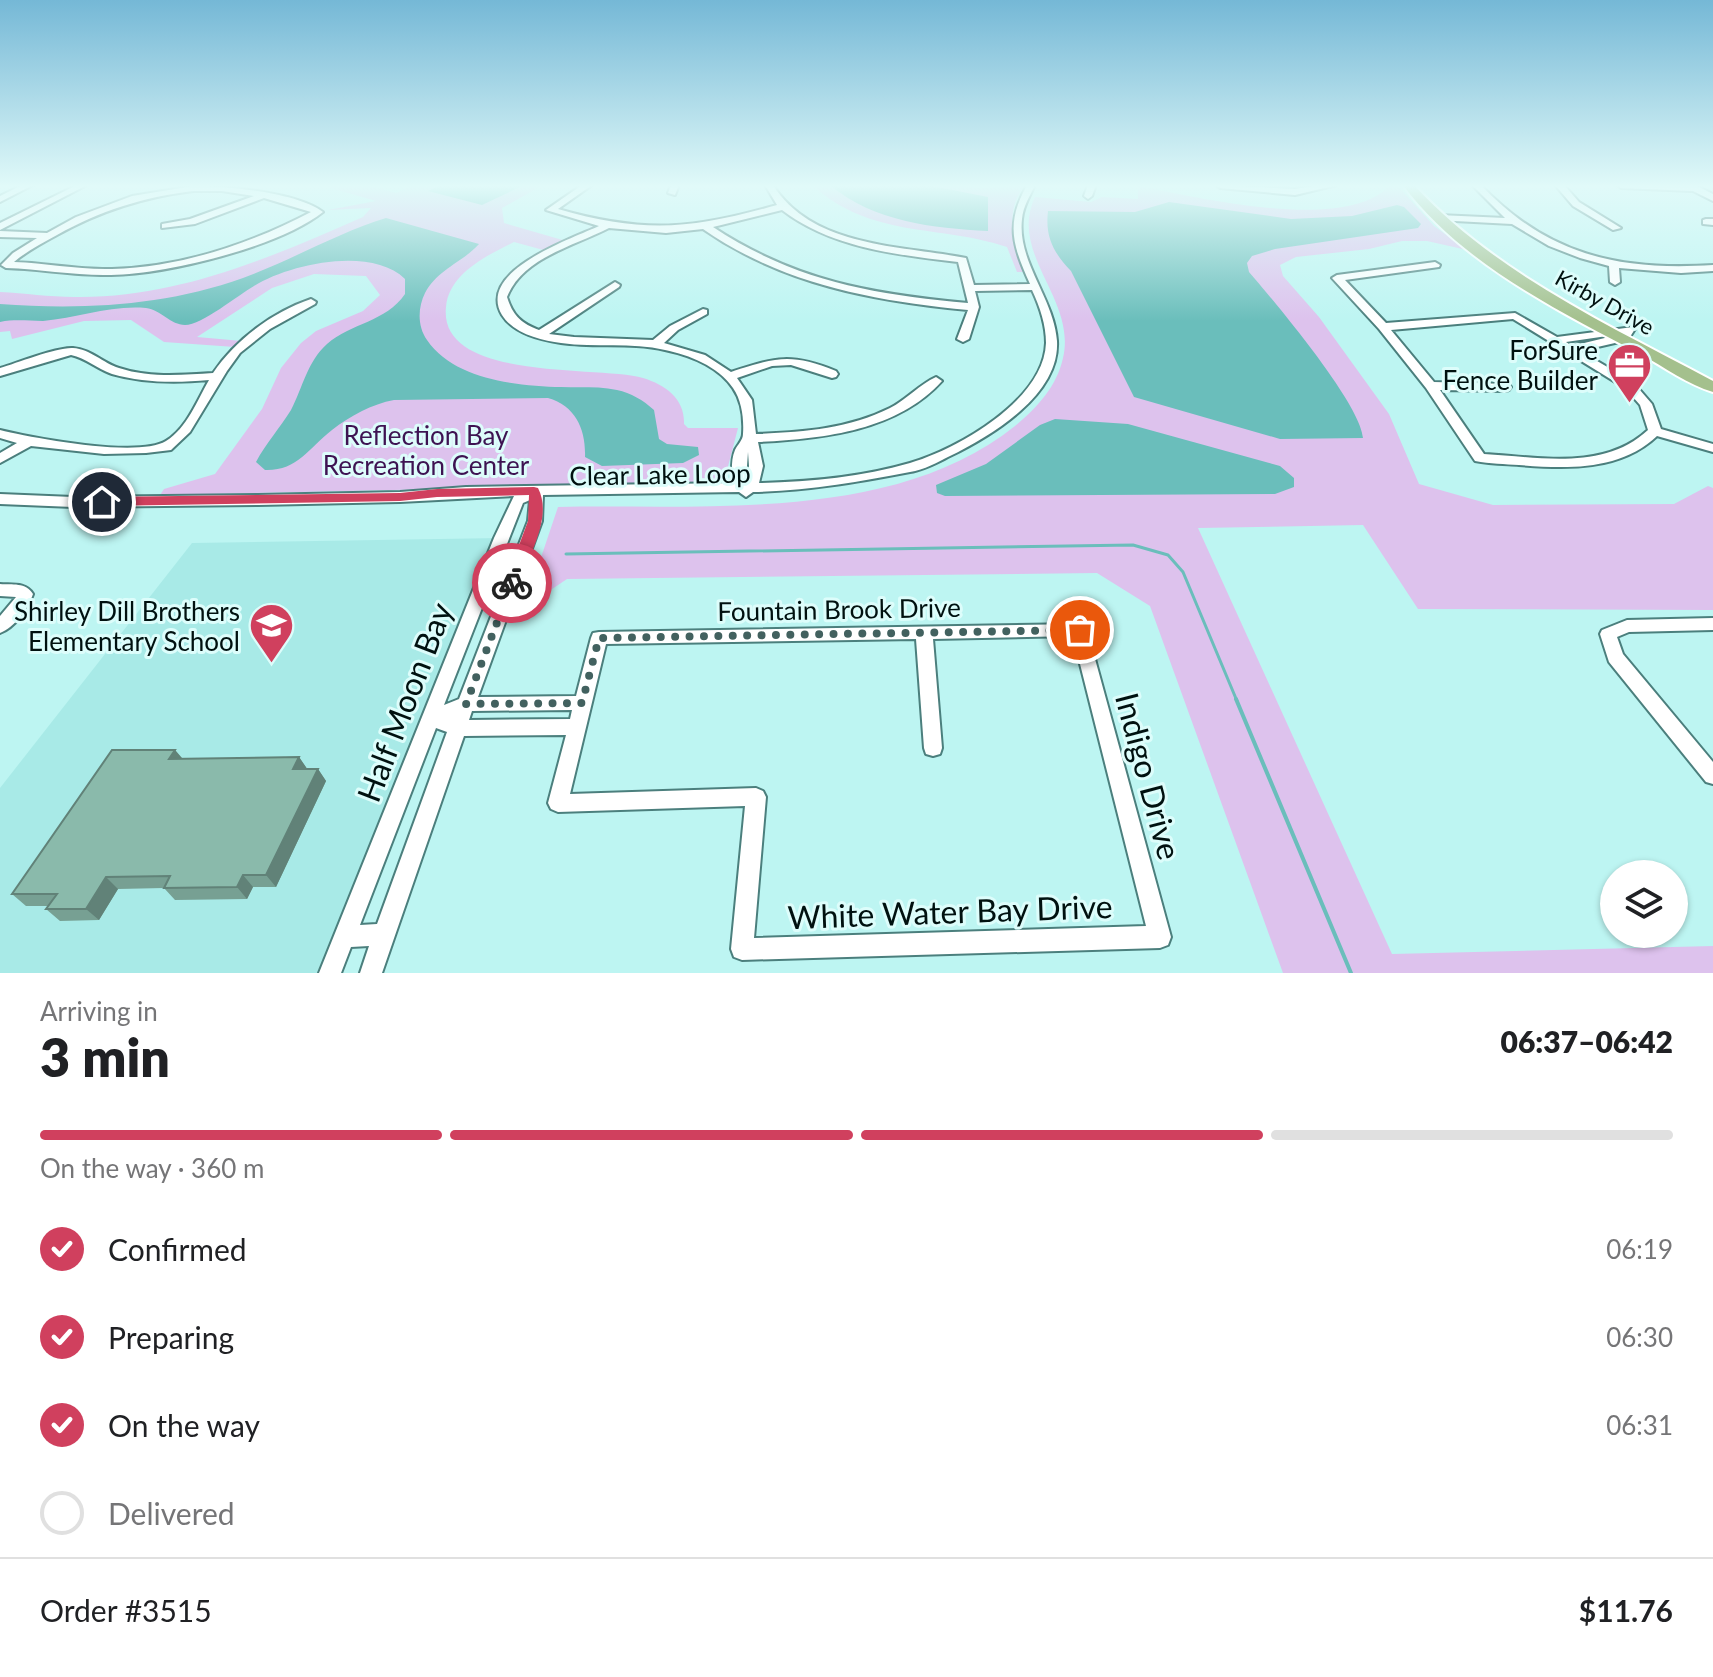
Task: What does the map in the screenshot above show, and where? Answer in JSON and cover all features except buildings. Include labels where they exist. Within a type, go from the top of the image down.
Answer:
[{"type":"main road","name":"Kirby Drive","points":[[1453,230],[1523,281],[1610,330],[1627,334],[1713,374]]},
{"type":"main road","name":"Kirby Drive","points":[[1469,230],[1713,387]]},
{"type":"street","points":[[60,230],[6,265],[115,272],[166,266],[228,250],[274,230]]},
{"type":"street","points":[[596,230],[519,270],[507,284],[501,298],[508,315],[522,327],[541,334],[575,340],[656,344],[708,362],[730,376],[747,403],[751,438],[757,450],[754,479],[746,492]]},
{"type":"street","points":[[640,230],[670,230]]},
{"type":"street","points":[[712,230],[753,258],[806,280],[889,298],[974,307]]},
{"type":"street","points":[[828,230],[855,241],[962,260],[974,307],[963,339]]},
{"type":"street","name":"Clear Lake Loop","points":[[0,499],[73,502],[400,497],[425,500],[835,490],[889,476],[960,448],[987,432],[1024,401],[1045,369],[1051,349],[1048,315],[1020,247],[1017,230]]},
{"type":"street","points":[[1530,230],[1556,247],[1614,264],[1655,270],[1713,268]]},
{"type":"street","points":[[0,231],[49,236]]},
{"type":"street","points":[[0,240],[39,242]]},
{"type":"street","points":[[1614,264],[1615,282]]},
{"type":"street","points":[[1435,265],[1337,278],[1383,327],[1431,386],[1480,458],[1613,459],[1645,444],[1655,431]]},
{"type":"street","points":[[970,285],[1034,283]]},
{"type":"street","points":[[541,334],[615,285]]},
{"type":"street","points":[[0,434],[92,449],[166,447],[189,425],[217,376],[235,353],[253,337],[311,302]]},
{"type":"street","points":[[656,344],[674,328],[703,312]]},
{"type":"street","points":[[1383,327],[1515,316],[1629,385],[1646,404],[1655,431]]},
{"type":"street","points":[[1558,340],[1610,330]]},
{"type":"street","points":[[1572,349],[1627,334]]},
{"type":"street","points":[[0,372],[76,351],[89,361],[120,373],[168,378],[217,376]]},
{"type":"street","points":[[730,376],[786,359],[832,374]]},
{"type":"street","points":[[751,438],[814,434],[858,425],[905,407],[936,381]]},
{"type":"street","points":[[1431,386],[1505,387]]},
{"type":"street","points":[[1655,431],[1713,448]]},
{"type":"street","points":[[0,447],[22,440]]},
{"type":"street","points":[[0,459],[22,440]]},
{"type":"street","name":"Half Moon Bay","points":[[371,973],[466,704],[535,521],[529,497]]},
{"type":"street","name":"Half Moon Bay","points":[[330,973],[430,718],[529,497]]},
{"type":"street","points":[[0,590],[25,594],[22,603],[0,627]]},
{"type":"street","points":[[1713,624],[1627,626],[1608,634],[1615,657],[1713,776]]},
{"type":"street","name":"Fountain Brook Drive","points":[[582,703],[599,638],[1080,630]]},
{"type":"street","name":"Indigo Drive","points":[[1080,630],[1160,937]]},
{"type":"street","points":[[924,634],[933,748]]},
{"type":"street","points":[[582,703],[575,727],[458,728],[430,718],[466,704],[582,703]]},
{"type":"street","name":"White Water Bay Drive","points":[[575,727],[558,803],[756,797],[742,949],[1160,937]]},
{"type":"street","points":[[344,936],[385,935]]},
{"type":"shaded area","points":[[430,230],[479,244],[437,278],[423,298],[421,329],[439,353],[453,364],[488,378],[627,393],[654,410],[659,439],[667,444],[698,447],[699,455],[683,463],[602,466],[585,457],[584,438],[572,413],[548,398],[394,400],[346,420],[294,463],[265,470],[256,462],[291,410],[320,351],[336,337],[388,311],[405,294],[405,279],[390,269],[372,263],[330,262],[288,271],[254,286],[192,324],[175,323],[146,308],[107,310],[43,321],[0,322],[0,304],[92,306],[184,295],[243,278],[350,231]]},
{"type":"shaded area","points":[[1048,230],[1402,230],[1275,249],[1252,256],[1247,263],[1249,272],[1333,378],[1359,422],[1363,438],[1280,439],[1134,397],[1071,271],[1052,244]]},
{"type":"shaded area","points":[[1055,419],[1128,424],[1280,466],[1294,478],[1294,487],[1275,494],[945,496],[937,493],[936,485],[986,464],[1040,425]]},
{"type":"shaded area","name":"Shirley Dill Brothers Elementary School","points":[[501,538],[317,973],[0,973],[0,788],[192,543]]},
{"type":"green space","name":"Reflection Bay Recreation Center","points":[[332,230],[530,230],[566,241],[585,230],[592,230],[547,251],[514,242],[471,267],[454,284],[449,295],[446,307],[450,331],[468,348],[494,359],[526,366],[622,374],[659,385],[678,400],[684,424],[688,428],[738,428],[725,478],[715,483],[160,495],[164,489],[215,474],[262,409],[281,368],[301,343],[316,331],[363,311],[380,295],[366,276],[314,274],[272,288],[197,337],[242,341],[235,347],[164,342],[131,320],[84,321],[12,339],[10,331],[0,332],[0,292],[65,297],[149,291],[223,273]]},
{"type":"green space","points":[[921,230],[1013,230],[1026,272],[1017,272],[1007,247]]},
{"type":"green space","points":[[1030,230],[1440,230],[1467,250],[1427,241],[1402,241],[1369,249],[1296,257],[1280,265],[1283,276],[1319,317],[1389,414],[1419,484],[1493,505],[1674,504],[1708,486],[1713,488],[1713,610],[1418,609],[1363,525],[1198,528],[1392,954],[1713,946],[1713,973],[1283,973],[1150,606],[1097,573],[567,579],[524,608],[558,507],[735,506],[796,502],[856,493],[913,479],[967,457],[1015,426],[1045,396],[1063,358],[1065,336],[1061,316],[1036,257]]},
{"type":"waterway","points":[[566,554],[1133,545],[1168,555],[1183,572],[1237,701]]},
{"type":"waterway","points":[[1236,699],[1351,973]]},
{"type":"way so far","points":[[512,583],[466,704],[582,703],[599,638],[1080,630]]},
{"type":"place","name":"ForSure Fence Builder","points":[[1629,404]]},
{"type":"place","name":"Shirley Dill Brothers Elementary School","points":[[271,665]]},
{"type":"route","points":[[102,502],[400,497],[534,491],[537,500],[535,521],[512,583]]}]
